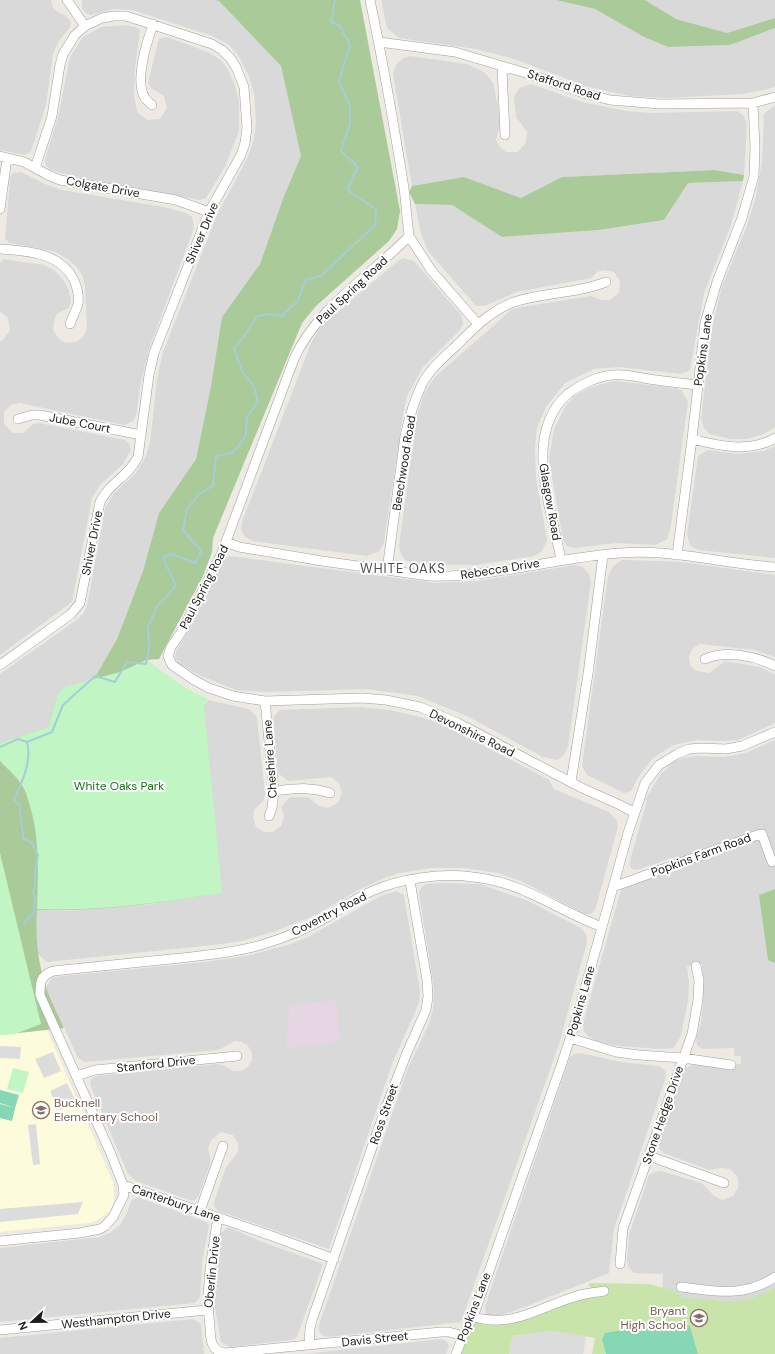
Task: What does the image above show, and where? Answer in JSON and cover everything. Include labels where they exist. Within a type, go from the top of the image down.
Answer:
[{"type":"street","points":[[67,0],[85,26]]},
{"type":"street","points":[[370,0],[379,42],[404,189],[409,236],[431,270],[478,324]]},
{"type":"street","name":"Shiver Drive","points":[[0,665],[72,614],[82,598],[100,502],[109,488],[128,473],[138,458],[149,375],[154,353],[209,212],[241,155],[245,143],[247,128],[243,83],[239,72],[231,59],[217,47],[205,41],[153,24],[126,16],[114,16],[102,18],[85,26],[74,35],[63,54],[52,116],[35,168]]},
{"type":"street","points":[[152,105],[144,95],[141,77],[144,54],[153,24]]},
{"type":"street","name":"Stafford Road","points":[[379,42],[455,52],[529,74],[586,94],[610,100],[660,104],[753,103],[775,97]]},
{"type":"street","points":[[502,67],[505,135]]},
{"type":"street","name":"Popkins Lane","points":[[677,555],[692,439],[703,334],[708,310],[717,282],[742,218],[754,176],[756,147],[753,103]]},
{"type":"street","points":[[0,209],[3,157]]},
{"type":"street","name":"Colgate Drive","points":[[3,157],[24,162],[60,180],[170,199],[209,212]]},
{"type":"street","name":"Paul Spring Road","points":[[168,656],[171,647],[182,631],[208,583],[226,542],[294,359],[303,340],[326,312],[394,252],[409,236]]},
{"type":"street","points":[[0,249],[46,256],[65,267],[76,284],[78,300],[78,305],[70,324]]},
{"type":"street","name":"Beechwood Road","points":[[387,570],[405,436],[409,417],[422,383],[432,369],[478,324],[497,310],[514,302],[528,298],[582,290],[606,282]]},
{"type":"street","name":"Glasgow Road","points":[[561,560],[549,504],[543,458],[545,431],[555,408],[567,395],[579,386],[611,375],[627,375],[698,385]]},
{"type":"street","name":"Jube Court","points":[[18,419],[32,415],[40,415],[141,435]]},
{"type":"street","points":[[692,439],[708,443],[736,446],[760,444],[775,438]]},
{"type":"street","name":"Rebecca Drive","points":[[226,542],[238,547],[429,576],[462,576],[495,572],[561,560],[642,552],[775,567]]},
{"type":"street","points":[[571,782],[588,674],[603,555]]},
{"type":"street","points":[[705,659],[725,654],[760,660],[775,666]]},
{"type":"street","name":"Devonshire Road","points":[[168,656],[172,665],[179,671],[209,688],[233,696],[265,701],[362,698],[408,704],[433,712],[458,723],[634,813]]},
{"type":"street","name":"Cheshire Lane","points":[[265,701],[274,791],[272,808],[269,816]]},
{"type":"street","name":"Popkins Lane","points":[[456,1354],[473,1317],[570,1038],[634,813],[643,788],[649,777],[659,766],[672,756],[695,748],[726,749],[742,746],[775,732]]},
{"type":"street","points":[[274,791],[309,788],[330,793]]},
{"type":"street","name":"Popkins Farm Road","points":[[613,888],[760,834],[762,834],[772,862]]},
{"type":"street","name":"Coventry Road","points":[[40,995],[40,982],[44,976],[53,971],[217,954],[260,945],[282,938],[309,926],[373,891],[389,885],[428,877],[452,875],[498,881],[524,889],[574,915],[602,927]]},
{"type":"street","name":"Ross Street","points":[[308,1345],[312,1317],[334,1259],[385,1110],[406,1055],[423,1019],[427,1003],[427,980],[410,880]]},
{"type":"street","name":"Stone Hedge Drive","points":[[620,1264],[623,1228],[692,1034],[697,1013],[699,980],[696,966]]},
{"type":"street","name":"Canterbury Lane","points":[[40,995],[111,1154],[123,1185],[218,1217],[334,1259]]},
{"type":"street","points":[[570,1038],[616,1052],[731,1064]]},
{"type":"street","name":"Stanford Drive","points":[[76,1076],[95,1070],[237,1056]]},
{"type":"street","points":[[200,1211],[223,1146]]},
{"type":"street","points":[[648,1156],[724,1183]]},
{"type":"street","points":[[0,1241],[80,1233],[100,1229],[110,1222],[117,1210],[124,1195],[123,1185]]},
{"type":"street","name":"Oberlin Drive","points":[[218,1217],[208,1291],[207,1310],[212,1342],[216,1350],[225,1353],[262,1352]]},
{"type":"street","points":[[681,1287],[735,1292],[754,1288],[775,1277]]},
{"type":"street","points":[[473,1317],[492,1321],[511,1319],[527,1315],[574,1296],[604,1291]]},
{"type":"street","name":"Westhampton Drive","points":[[0,1330],[207,1310]]},
{"type":"street","name":"Davis Street","points":[[262,1352],[308,1345],[441,1332],[449,1332],[463,1336]]},
{"type":"shaded area","points":[[0,0],[51,0],[56,11],[66,16],[71,22],[70,27],[59,41],[53,54],[46,105],[31,151],[25,155],[0,150]]},
{"type":"shaded area","points":[[82,0],[219,1],[281,66],[301,156],[284,196],[260,264],[222,317],[211,386],[196,459],[159,513],[143,571],[117,639],[94,679],[48,727],[0,743],[0,674],[78,619],[83,614],[87,606],[105,508],[114,493],[136,473],[146,456],[150,443],[157,379],[163,352],[217,215],[247,159],[254,139],[256,122],[254,94],[249,76],[238,55],[228,44],[210,35],[132,10],[114,9],[91,15],[87,14],[82,9]]},
{"type":"shaded area","points":[[381,0],[556,0],[595,9],[644,37],[668,47],[730,45],[775,28],[775,87],[742,94],[667,98],[630,96],[585,86],[517,60],[476,49],[399,38],[387,28]]},
{"type":"shaded area","points":[[645,0],[775,0],[775,18],[727,33],[676,19]]},
{"type":"shaded area","points":[[125,25],[136,27],[140,31],[135,68],[134,95],[137,112],[147,120],[160,119],[167,108],[164,96],[151,88],[148,83],[159,39],[167,37],[208,52],[221,60],[228,70],[234,83],[239,101],[239,131],[225,167],[206,198],[199,200],[77,177],[51,170],[46,166],[45,160],[59,113],[70,57],[83,37],[101,27]]},
{"type":"shaded area","points":[[410,56],[467,64],[484,72],[493,83],[501,120],[496,140],[500,147],[506,152],[518,152],[526,143],[527,132],[516,117],[514,97],[519,88],[531,84],[582,102],[626,111],[652,113],[737,111],[743,115],[747,124],[744,175],[715,170],[562,177],[521,198],[464,177],[412,186],[393,74],[396,65],[403,58]]},
{"type":"shaded area","points":[[775,105],[775,427],[764,434],[746,439],[730,439],[710,434],[704,428],[701,419],[712,328],[722,286],[746,228],[755,200],[762,162],[764,114]]},
{"type":"shaded area","points":[[21,172],[45,184],[62,190],[164,207],[186,213],[192,217],[194,228],[149,349],[140,387],[136,416],[133,421],[124,425],[20,403],[11,405],[4,412],[4,424],[13,433],[23,433],[33,424],[39,423],[125,440],[129,444],[131,450],[123,464],[100,485],[92,498],[72,602],[0,655],[0,341],[3,340],[10,330],[8,318],[0,311],[0,263],[3,259],[44,265],[55,271],[63,280],[69,290],[71,302],[68,308],[57,314],[54,321],[53,330],[59,339],[66,343],[76,342],[83,337],[87,329],[85,286],[82,275],[76,266],[66,258],[53,251],[10,243],[5,239],[10,178],[13,173]]},
{"type":"shaded area","points":[[743,181],[731,225],[704,293],[690,370],[681,374],[619,367],[594,369],[565,383],[546,407],[537,428],[535,448],[536,478],[547,540],[542,551],[534,556],[475,565],[432,565],[413,563],[405,560],[401,554],[399,546],[417,416],[424,394],[435,377],[511,310],[591,296],[602,300],[610,300],[619,293],[620,281],[614,272],[603,270],[597,272],[591,278],[517,292],[484,306],[476,306],[428,251],[421,234],[415,204],[452,205],[502,237],[599,230],[664,220],[688,183]]},
{"type":"shaded area","points":[[404,258],[414,261],[461,315],[463,323],[460,330],[423,367],[407,396],[384,542],[380,551],[367,556],[253,541],[245,537],[241,530],[242,522],[312,341],[321,326],[399,260]]},
{"type":"shaded area","points":[[614,381],[676,388],[682,391],[688,402],[670,531],[667,539],[655,545],[616,543],[575,548],[567,546],[563,540],[549,459],[554,429],[565,407],[575,396],[588,388]]},
{"type":"shaded area","points":[[775,446],[775,558],[698,550],[690,545],[687,535],[698,456],[708,450],[738,454],[764,451]]},
{"type":"shaded area","points":[[229,556],[435,583],[478,581],[575,565],[583,567],[589,574],[591,582],[568,746],[564,755],[557,760],[543,757],[469,717],[418,696],[367,689],[268,692],[236,690],[199,675],[178,663],[175,658],[176,651],[191,626],[222,562]]},
{"type":"shaded area","points":[[622,560],[681,562],[775,575],[775,657],[755,650],[700,644],[693,648],[689,656],[690,665],[696,671],[709,673],[725,661],[760,667],[774,674],[775,723],[738,740],[697,740],[673,745],[653,758],[639,776],[631,791],[624,793],[587,775],[582,766],[608,576],[613,566]]},
{"type":"shaded area","points":[[208,700],[249,709],[257,717],[265,794],[263,801],[254,810],[253,818],[256,827],[264,832],[273,832],[281,826],[284,817],[281,807],[290,797],[308,797],[319,806],[328,808],[338,803],[342,793],[339,783],[331,777],[288,781],[278,773],[273,718],[279,710],[360,707],[390,710],[428,719],[452,729],[549,780],[554,789],[609,812],[616,819],[618,827],[595,910],[591,914],[585,914],[521,881],[498,873],[464,868],[430,868],[400,873],[387,877],[358,890],[316,915],[273,932],[242,941],[47,962],[38,954],[36,910],[68,911],[153,904],[221,893],[204,706]]},
{"type":"shaded area","points":[[775,740],[775,1300],[563,1310],[662,1293],[663,1274],[634,1273],[629,1268],[627,1261],[629,1235],[649,1175],[661,1171],[701,1183],[714,1196],[722,1200],[733,1196],[739,1186],[737,1176],[730,1169],[722,1168],[709,1170],[664,1153],[660,1150],[659,1144],[686,1068],[693,1065],[741,1064],[741,1056],[734,1056],[734,1048],[702,1049],[697,1045],[696,1039],[701,1023],[703,1002],[702,964],[687,966],[689,983],[688,1001],[681,1035],[674,1048],[660,1049],[619,1046],[598,1042],[584,1032],[583,1023],[623,883],[675,864],[674,857],[637,870],[632,869],[629,864],[647,800],[645,800],[660,775],[672,763],[683,758],[697,756],[724,757],[746,753]]},
{"type":"shaded area","points":[[426,884],[480,884],[528,901],[581,928],[586,934],[587,942],[559,1044],[461,1322],[328,1337],[322,1335],[319,1331],[319,1325],[408,1068],[429,1024],[433,1010],[434,989],[419,893],[421,888]]},
{"type":"shaded area","points":[[396,891],[404,895],[420,991],[419,1003],[392,1064],[329,1249],[218,1211],[213,1205],[226,1167],[238,1152],[238,1143],[233,1135],[221,1132],[211,1140],[208,1148],[211,1162],[199,1195],[195,1200],[189,1200],[136,1181],[128,1174],[90,1084],[91,1079],[96,1076],[217,1064],[223,1065],[233,1071],[241,1071],[248,1067],[252,1060],[252,1053],[248,1046],[242,1042],[235,1041],[218,1050],[85,1062],[78,1058],[46,987],[53,977],[205,962],[246,956],[288,945],[306,938],[381,896]]},
{"type":"shaded area","points":[[336,1000],[340,1042],[285,1048],[290,1005]]},
{"type":"shaded area","name":"Bucknell Elementary School","points":[[47,1030],[114,1184],[114,1201],[108,1213],[96,1221],[89,1223],[0,1232],[0,1035]]},
{"type":"shaded area","points":[[0,1046],[21,1047],[20,1059],[0,1058]]},
{"type":"shaded area","points":[[53,1052],[61,1071],[44,1078],[35,1059]]},
{"type":"shaded area","points":[[581,1053],[621,1062],[659,1066],[665,1071],[666,1077],[614,1229],[609,1273],[527,1306],[496,1317],[488,1316],[485,1311],[485,1306],[570,1057]]},
{"type":"shaded area","points":[[67,1083],[76,1102],[59,1110],[50,1091]]},
{"type":"shaded area","points":[[36,1124],[40,1164],[33,1165],[28,1125]]},
{"type":"shaded area","points":[[137,1197],[206,1222],[209,1225],[202,1262],[200,1297],[195,1303],[0,1322],[0,1248],[100,1237],[110,1233],[120,1225],[126,1215],[131,1201]]},
{"type":"shaded area","points":[[83,1202],[78,1214],[0,1222],[0,1209]]},
{"type":"shaded area","points":[[228,1227],[260,1241],[323,1264],[297,1337],[291,1340],[230,1347],[221,1342],[213,1296],[220,1234]]},
{"type":"shaded area","points":[[193,1319],[201,1324],[204,1354],[0,1354],[0,1338]]},
{"type":"shaded area","points":[[551,1331],[586,1336],[583,1354],[509,1354],[513,1336]]},
{"type":"shaded area","points":[[442,1339],[447,1342],[449,1347],[446,1354],[303,1354]]},
{"type":"green space","points":[[216,0],[360,0],[400,211],[397,229],[389,241],[316,306],[302,323],[213,538],[212,552],[203,576],[159,659],[146,660],[204,707],[221,893],[106,908],[83,910],[37,910],[37,939],[43,978],[64,1028],[0,1035],[0,743],[48,727],[58,695],[63,688],[94,679],[117,639],[143,571],[159,513],[196,459],[211,386],[222,317],[260,264],[284,196],[301,156],[281,66],[219,1]]},
{"type":"green space","points":[[556,0],[645,0],[676,19],[727,33],[775,18],[775,28],[730,45],[668,47],[644,37],[595,9]]},
{"type":"green space","points":[[715,170],[744,175],[743,181],[688,183],[664,220],[599,230],[502,237],[452,205],[415,204],[409,192],[412,186],[464,177],[521,198],[562,177]]},
{"type":"green space","name":"White Oaks Park","points":[[146,660],[184,687],[208,699],[204,706],[222,893],[107,908],[60,910],[37,909],[38,857],[33,819],[27,795],[22,785],[0,761],[0,743],[48,727],[58,694],[64,687],[120,672]]},
{"type":"green space","points":[[0,853],[41,1024],[15,1034],[0,1035]]},
{"type":"green space","points":[[775,889],[775,963],[768,960],[759,895]]},
{"type":"green space","points":[[13,1068],[29,1072],[23,1093],[7,1089]]},
{"type":"green space","points":[[0,1090],[19,1095],[15,1108],[0,1103]]},
{"type":"green space","points":[[0,1104],[15,1108],[12,1121],[0,1118]]},
{"type":"green space","points":[[589,1283],[650,1284],[678,1292],[680,1297],[732,1302],[753,1298],[775,1288],[775,1354],[698,1354],[690,1326],[602,1340],[606,1354],[592,1354],[595,1338],[551,1331],[513,1336],[509,1354],[461,1354],[467,1338],[476,1322],[503,1323],[592,1289],[589,1286]]},
{"type":"green space","points":[[670,1322],[690,1326],[698,1354],[606,1354],[602,1340],[605,1333]]},
{"type":"waterway","points":[[0,747],[18,739],[27,742],[52,732],[63,705],[95,676],[115,682],[127,662],[146,664],[149,649],[148,627],[158,605],[176,586],[163,558],[171,554],[196,563],[201,551],[183,530],[187,509],[199,494],[213,486],[216,456],[231,453],[238,447],[246,435],[247,417],[258,402],[254,387],[242,371],[234,349],[257,316],[270,314],[282,316],[298,301],[305,280],[321,276],[375,225],[376,210],[347,190],[358,167],[341,151],[350,124],[350,106],[339,81],[350,45],[340,26],[331,22],[335,0]]},
{"type":"waterway","points":[[24,924],[34,913],[35,898],[33,892],[38,855],[31,842],[23,838],[20,805],[14,800],[23,779],[27,764],[27,742]]},
{"type":"place","name":"Bucknell Elementary School","points":[[41,1110]]},
{"type":"place","name":"Bryant High School","points":[[699,1318]]},
{"type":"district","name":"WHITE OAKS","points":[[403,568]]}]
